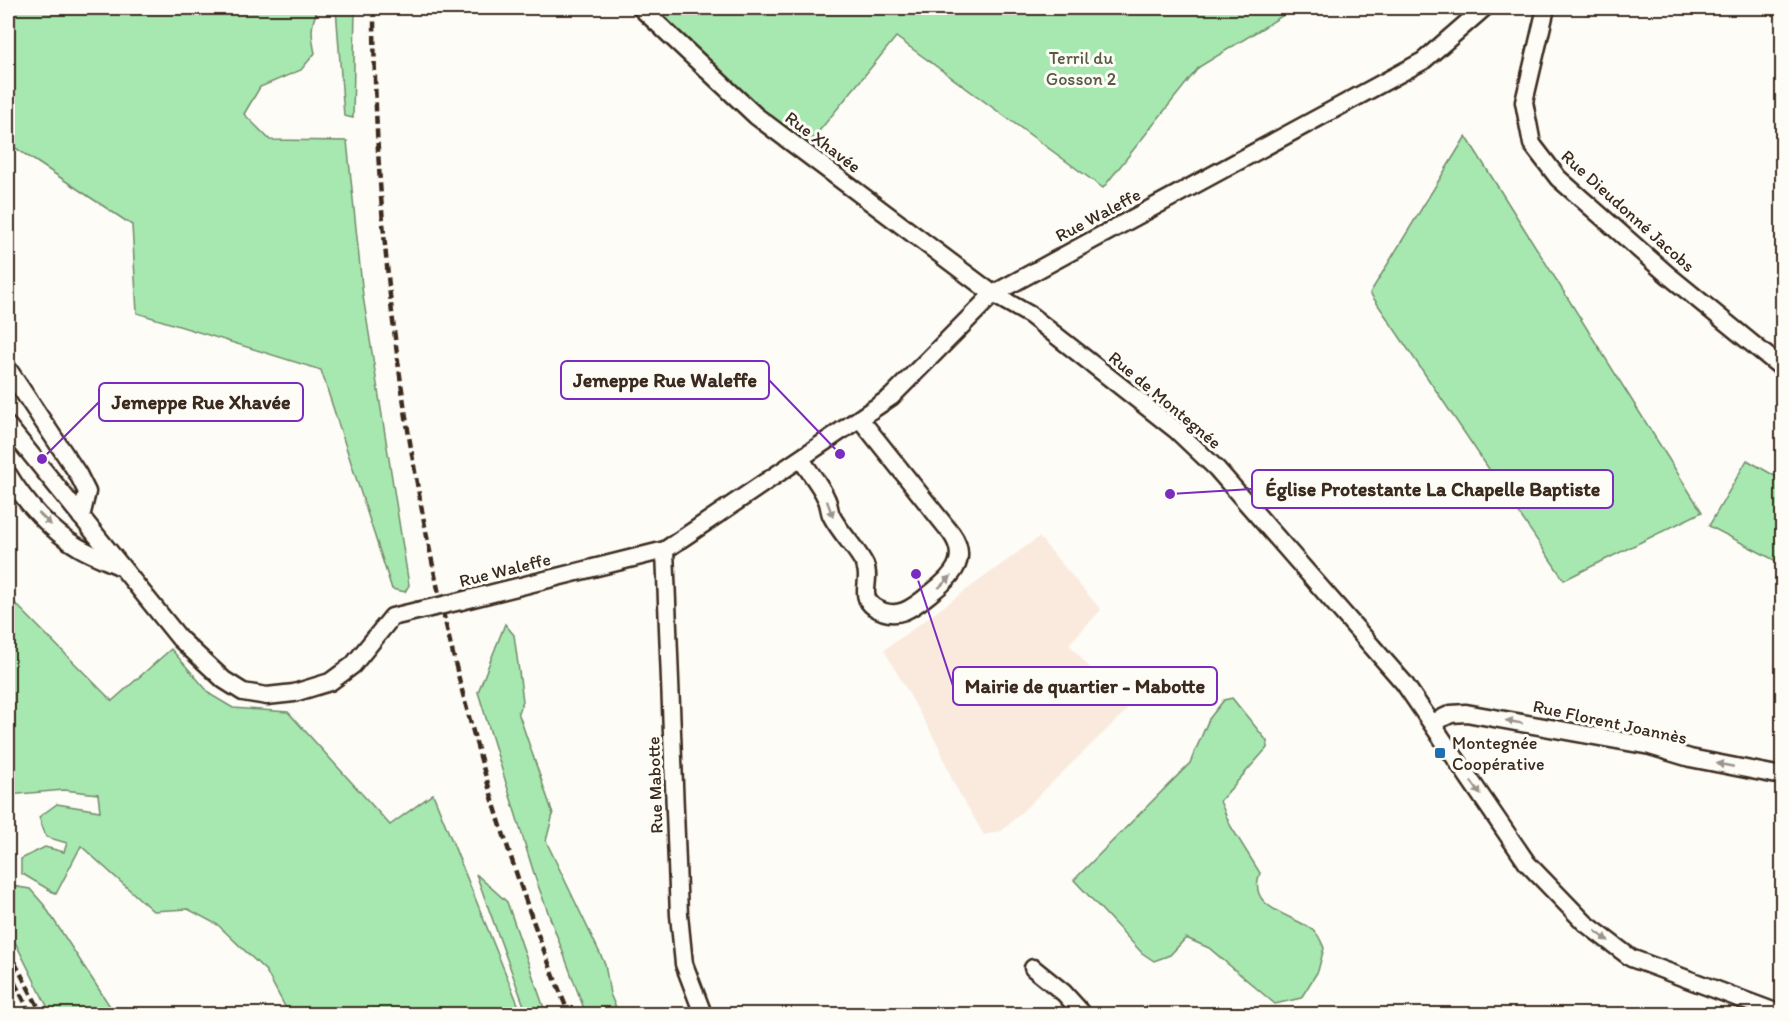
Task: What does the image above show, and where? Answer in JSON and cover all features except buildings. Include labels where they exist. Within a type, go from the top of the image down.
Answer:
[{"type":"street","name":"Rue Xhavée","points":[[641,8],[756,116],[993,294]]},
{"type":"street","name":"Rue Waleffe","points":[[8,426],[180,639],[224,681],[243,692],[267,696],[294,693],[330,682],[353,665],[392,617],[666,550],[891,397],[993,294],[1423,61],[1484,8]]},
{"type":"street","name":"Rue Dieudonné Jacobs","points":[[1546,8],[1524,102],[1532,144],[1558,178],[1668,275],[1782,368]]},
{"type":"street","name":"Rue de Montegnée","points":[[993,294],[1030,315],[1194,447],[1243,498],[1394,670],[1527,863],[1585,923],[1631,958],[1781,1014]]},
{"type":"street","points":[[8,369],[78,474],[87,492],[81,517]]},
{"type":"street","points":[[801,459],[825,496],[831,515],[865,566],[868,576],[865,595],[869,602],[889,614],[909,610],[949,579],[957,567],[959,549],[951,533],[860,419]]},
{"type":"street","points":[[8,474],[32,507],[65,538],[80,548],[122,567]]},
{"type":"street","name":"Rue Mabotte","points":[[666,550],[679,915],[684,964],[703,1014]]},
{"type":"street","name":"Rue Florent Joannès","points":[[1431,723],[1451,714],[1466,713],[1650,746],[1690,758],[1782,776]]},
{"type":"street","points":[[1033,968],[1064,993],[1079,1013]]},
{"type":"shaded area","points":[[1039,537],[1101,610],[1069,644],[1127,710],[1002,831],[984,835],[953,782],[939,747],[884,650]]},
{"type":"green space","points":[[8,8],[319,8],[312,29],[315,53],[301,70],[260,87],[244,114],[270,140],[347,141],[363,296],[409,585],[405,592],[392,589],[321,370],[137,313],[132,225],[8,143]]},
{"type":"green space","points":[[336,8],[355,8],[353,118],[344,116]]},
{"type":"green space","name":"Terril du Gosson 2","points":[[646,8],[1295,8],[1199,67],[1103,188],[896,37],[802,152]]},
{"type":"green space","points":[[1466,136],[1702,512],[1564,580],[1370,293]]},
{"type":"green space","points":[[1747,460],[1782,480],[1782,564],[1709,526]]},
{"type":"green space","points":[[8,596],[112,701],[171,649],[211,695],[233,708],[288,712],[390,825],[433,794],[522,1014],[289,1014],[266,971],[218,925],[188,909],[153,911],[81,846],[56,894],[21,873],[21,859],[45,847],[64,852],[67,843],[46,837],[39,817],[57,804],[100,811],[98,794],[64,790],[8,795]]},
{"type":"green space","points":[[505,624],[514,635],[523,701],[518,712],[553,814],[546,841],[605,964],[610,994],[619,1014],[586,1014],[536,880],[478,692]]},
{"type":"green space","points":[[1232,698],[1267,741],[1267,748],[1220,801],[1230,825],[1260,873],[1257,886],[1260,896],[1266,904],[1315,932],[1324,948],[1318,971],[1301,998],[1275,1004],[1209,948],[1186,938],[1170,955],[1154,961],[1142,953],[1074,880],[1190,763],[1209,719],[1224,700]]},
{"type":"green space","points":[[476,874],[507,902],[546,1014],[527,1014]]},
{"type":"green space","points":[[8,883],[12,886],[30,889],[44,905],[115,1014],[51,1014],[8,928]]},
{"type":"railway","points":[[374,8],[377,134],[387,262],[402,391],[424,520],[451,648],[485,774],[524,896],[569,1014]]},
{"type":"railway","points":[[8,950],[42,1014]]},
{"type":"railway","points":[[8,970],[31,1014]]},
{"type":"place","name":"Jemeppe Rue Waleffe","points":[[840,454]]},
{"type":"place","name":"Jemeppe Rue Xhavée","points":[[42,459]]},
{"type":"place","name":"Église Protestante La Chapelle Baptiste","points":[[1170,494]]},
{"type":"place","name":"Mairie de quartier - Mabotte","points":[[916,574]]},
{"type":"place","name":"Montegnée Coopérative","points":[[1440,753]]}]
